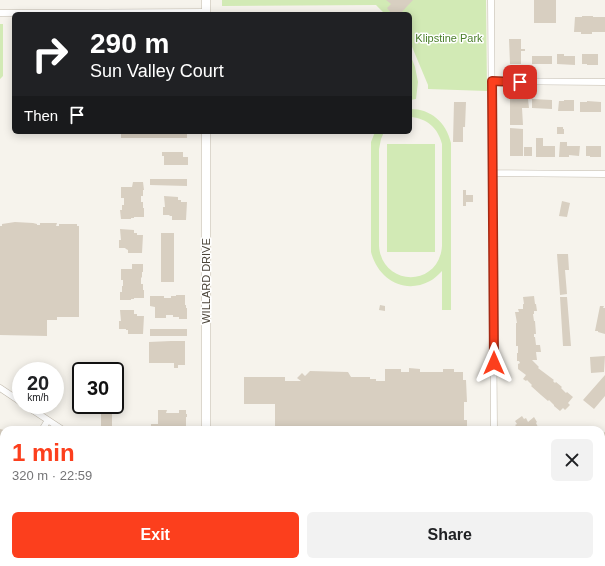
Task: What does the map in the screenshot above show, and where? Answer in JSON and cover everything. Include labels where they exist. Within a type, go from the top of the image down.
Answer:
[{"type":"street","points":[[206,0],[206,12]]},
{"type":"street","points":[[491,0],[494,426]]},
{"type":"street","points":[[0,13],[12,13]]},
{"type":"street","points":[[492,81],[605,82]]},
{"type":"street","name":"WILLARD DRIVE","points":[[206,134],[206,426]]},
{"type":"street","points":[[492,173],[605,174]]},
{"type":"street","points":[[0,388],[12,396]]},
{"type":"street","points":[[39,414],[57,426]]},
{"type":"street","points":[[44,426],[48,420]]},
{"type":"green space","name":"Klipstine Park","points":[[222,0],[486,0],[487,91],[428,89],[428,85],[412,47],[412,12],[383,12],[376,5],[222,6]]},
{"type":"green space","points":[[0,24],[3,24],[3,76],[0,79]]},
{"type":"green space","points":[[412,59],[418,82],[416,99],[412,100]]},
{"type":"green space","points":[[412,109],[425,111],[431,114],[441,123],[449,136],[451,143],[451,310],[442,310],[442,271],[432,280],[420,285],[402,285],[393,282],[386,277],[374,262],[371,252],[371,142],[374,134],[383,134],[379,149],[379,246],[382,259],[390,269],[399,275],[410,277],[422,275],[431,269],[439,260],[442,246],[442,144],[438,133],[431,125],[422,119],[412,117]]},
{"type":"green space","points":[[387,144],[435,144],[435,252],[387,252]]},
{"type":"building","points":[[386,0],[413,0],[402,12],[390,12],[387,8],[391,4]]},
{"type":"building","points":[[534,0],[556,0],[556,23],[534,23]]},
{"type":"building","points":[[575,17],[605,17],[605,32],[581,34],[581,32],[574,32]]},
{"type":"building","points":[[509,39],[521,39],[521,49],[525,49],[525,51],[521,51],[521,64],[510,64]]},
{"type":"building","points":[[557,54],[564,54],[564,56],[575,56],[575,65],[557,64]]},
{"type":"building","points":[[582,54],[598,54],[598,65],[582,64]]},
{"type":"building","points":[[532,56],[552,56],[552,64],[532,64]]},
{"type":"building","points":[[510,99],[528,99],[529,108],[522,108],[523,125],[510,125]]},
{"type":"building","points":[[532,99],[552,100],[552,109],[532,108]]},
{"type":"building","points":[[574,100],[574,111],[558,111],[559,101]]},
{"type":"building","points":[[454,102],[466,102],[463,142],[453,142]]},
{"type":"building","points":[[580,102],[601,102],[601,112],[580,112]]},
{"type":"building","points":[[557,127],[563,127],[564,134],[557,134]]},
{"type":"building","points":[[510,128],[523,129],[523,156],[510,156]]},
{"type":"building","points":[[121,134],[187,134],[187,138],[121,138]]},
{"type":"building","points":[[536,138],[543,138],[543,146],[555,146],[555,157],[536,157]]},
{"type":"building","points":[[560,142],[567,142],[567,146],[580,146],[579,156],[569,155],[569,157],[559,157]]},
{"type":"building","points":[[586,146],[601,146],[601,157],[586,156]]},
{"type":"building","points":[[524,147],[532,147],[532,156],[524,156]]},
{"type":"building","points":[[162,152],[183,152],[183,157],[188,157],[188,165],[164,165],[164,156],[162,156]]},
{"type":"building","points":[[150,179],[187,179],[187,186],[150,185]]},
{"type":"building","points":[[133,182],[143,182],[144,190],[143,196],[141,196],[141,202],[143,202],[144,217],[121,219],[120,210],[122,210],[122,205],[124,205],[124,198],[121,198],[121,187],[132,187]]},
{"type":"building","points":[[463,190],[466,190],[466,195],[473,195],[473,202],[466,202],[466,206],[463,206]]},
{"type":"building","points":[[164,196],[178,197],[178,200],[181,200],[181,202],[187,202],[186,220],[172,220],[172,216],[163,215],[163,207],[165,207]]},
{"type":"building","points":[[562,201],[570,203],[567,217],[559,216]]},
{"type":"building","points":[[15,222],[33,223],[37,225],[40,225],[40,223],[57,223],[56,226],[59,226],[59,224],[77,224],[77,226],[79,226],[79,317],[57,317],[57,320],[47,320],[47,336],[0,335],[0,226],[2,226],[2,224]]},
{"type":"building","points":[[120,229],[134,230],[134,233],[137,233],[137,235],[143,235],[142,253],[128,253],[128,250],[125,248],[119,248],[119,240],[121,240]]},
{"type":"building","points":[[161,233],[174,233],[174,282],[161,282]]},
{"type":"building","points":[[557,254],[568,254],[569,270],[565,270],[567,294],[560,295]]},
{"type":"building","points":[[132,264],[143,264],[141,284],[143,284],[144,298],[120,300],[120,292],[122,292],[123,286],[123,280],[121,280],[121,269],[132,269]]},
{"type":"building","points":[[185,295],[187,319],[179,319],[179,317],[173,317],[173,315],[166,315],[166,318],[155,318],[155,307],[150,306],[150,296],[164,296],[164,298],[171,298],[171,296]]},
{"type":"building","points":[[534,296],[537,311],[534,311],[533,314],[536,334],[534,334],[534,337],[536,345],[540,345],[541,352],[536,352],[537,360],[532,360],[539,367],[538,368],[554,380],[553,381],[555,383],[556,382],[562,387],[561,388],[566,393],[567,392],[573,397],[568,403],[570,405],[565,410],[563,408],[560,411],[549,400],[548,401],[541,395],[527,380],[526,381],[523,379],[526,375],[518,369],[518,364],[520,363],[517,361],[518,346],[516,346],[517,323],[515,312],[519,312],[518,309],[523,309],[523,297]]},
{"type":"building","points":[[560,297],[567,297],[571,346],[563,346]]},
{"type":"building","points":[[380,305],[385,306],[385,311],[379,310]]},
{"type":"building","points":[[600,306],[604,306],[603,308],[605,308],[605,334],[595,331]]},
{"type":"building","points":[[120,310],[134,310],[134,314],[137,314],[137,316],[144,316],[143,334],[128,334],[128,330],[119,329],[119,321],[121,321]]},
{"type":"building","points":[[150,329],[187,329],[187,336],[150,336]]},
{"type":"building","points":[[185,341],[185,365],[178,365],[178,368],[174,368],[174,363],[149,363],[149,342]]},
{"type":"building","points":[[605,356],[604,372],[591,373],[590,357]]},
{"type":"building","points":[[409,368],[420,369],[420,372],[443,372],[443,369],[454,369],[454,372],[463,372],[463,380],[466,380],[467,402],[464,402],[464,420],[467,420],[467,426],[275,426],[275,404],[244,404],[244,377],[285,377],[285,381],[301,381],[297,378],[302,373],[305,376],[310,371],[348,372],[351,377],[370,377],[370,379],[376,379],[376,381],[385,381],[385,369],[401,369],[401,372],[409,372]]},
{"type":"building","points":[[605,375],[605,396],[594,409],[583,400]]},
{"type":"building","points":[[158,410],[167,410],[166,413],[179,413],[179,410],[186,410],[186,426],[151,426],[151,424],[158,424]]},
{"type":"building","points":[[101,414],[112,414],[112,426],[101,426]]},
{"type":"building","points":[[522,416],[524,419],[526,418],[528,422],[534,417],[538,426],[516,426],[515,425],[517,424],[515,421]]},
{"type":"route","points":[[494,363],[492,81],[520,82]]}]
